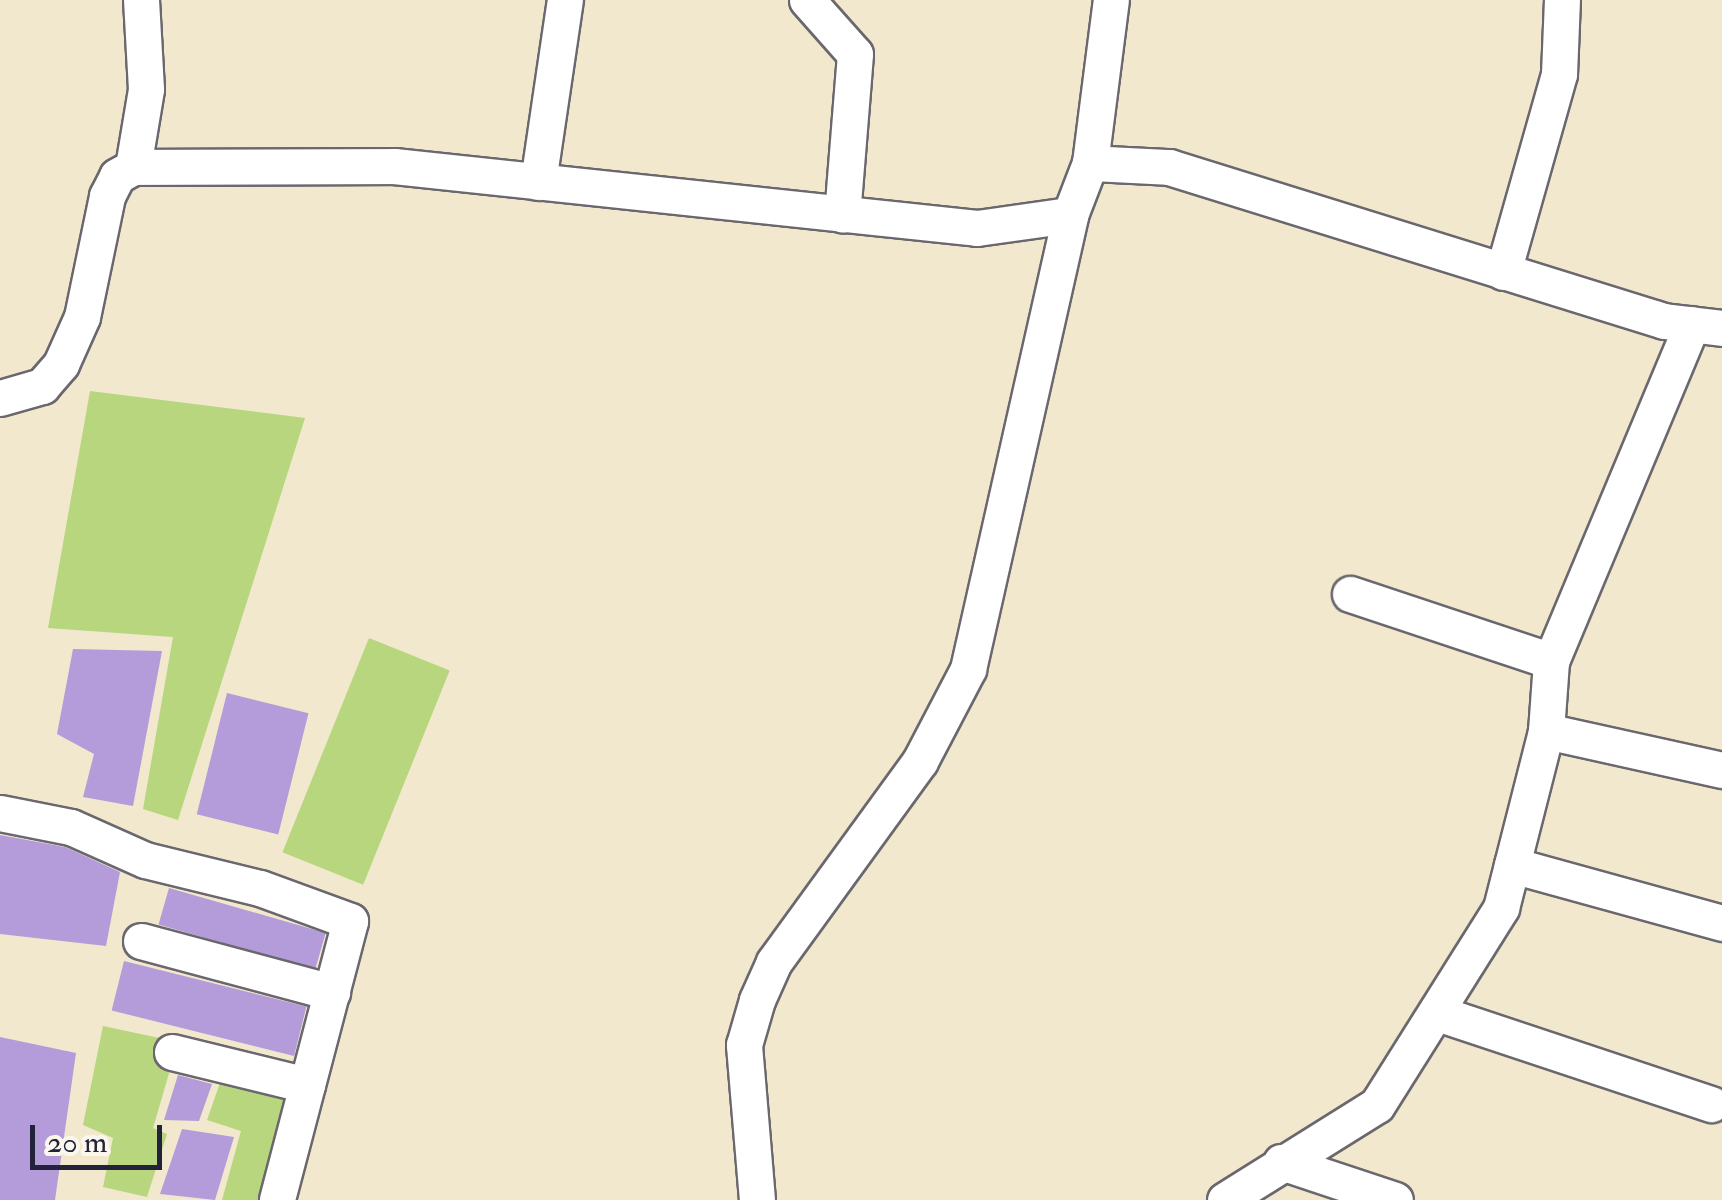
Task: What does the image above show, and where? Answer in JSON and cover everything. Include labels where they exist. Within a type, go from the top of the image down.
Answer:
[{"type":"street","points":[[133,167],[146,89],[141,0]]},
{"type":"street","points":[[538,182],[565,0]]},
{"type":"street","points":[[807,0],[855,54],[842,214]]},
{"type":"street","points":[[757,1200],[744,1045],[757,1000],[774,962],[920,761],[968,669],[1070,216],[1090,163],[1111,0]]},
{"type":"street","points":[[1503,272],[1559,74],[1562,0]]},
{"type":"street","points":[[1090,163],[1169,168],[1503,272],[1707,326],[1551,661],[1546,732],[1501,908],[1377,1106],[1225,1200]]},
{"type":"street","points":[[0,398],[42,386],[62,364],[82,317],[108,196],[117,176],[133,167],[394,166],[977,228],[1070,216]]},
{"type":"street","points":[[1350,594],[1551,661]]},
{"type":"street","points":[[1546,732],[1722,770]]},
{"type":"street","points":[[0,814],[71,827],[144,860],[260,888],[350,921],[277,1200]]},
{"type":"street","points":[[1512,865],[1722,923]]},
{"type":"street","points":[[141,940],[332,992]]},
{"type":"street","points":[[1438,1014],[1711,1104]]},
{"type":"street","points":[[172,1052],[307,1085]]},
{"type":"street","points":[[1282,1162],[1395,1200]]},
{"type":"green space","points":[[90,391],[305,418],[178,820],[143,809],[173,637],[48,628]]},
{"type":"green space","points":[[369,638],[450,671],[363,885],[282,852]]},
{"type":"green space","points":[[103,1026],[164,1039],[156,1064],[170,1070],[153,1128],[167,1134],[147,1197],[103,1187],[113,1138],[83,1125]]},
{"type":"green space","points":[[222,1077],[298,1092],[269,1200],[222,1200],[241,1131],[207,1120]]},
{"type":"building","points":[[73,649],[162,651],[133,806],[83,797],[94,754],[57,734]]},
{"type":"building","points":[[227,693],[309,713],[278,835],[197,814]]},
{"type":"building","points":[[0,835],[65,847],[120,872],[106,946],[0,934]]},
{"type":"building","points":[[169,888],[326,933],[315,969],[159,925]]},
{"type":"building","points":[[124,961],[306,1006],[294,1056],[112,1010]]},
{"type":"building","points":[[0,1037],[76,1053],[55,1200],[0,1200]]},
{"type":"building","points":[[178,1075],[212,1084],[199,1121],[164,1120]]},
{"type":"building","points":[[182,1129],[234,1137],[215,1200],[160,1194]]}]
